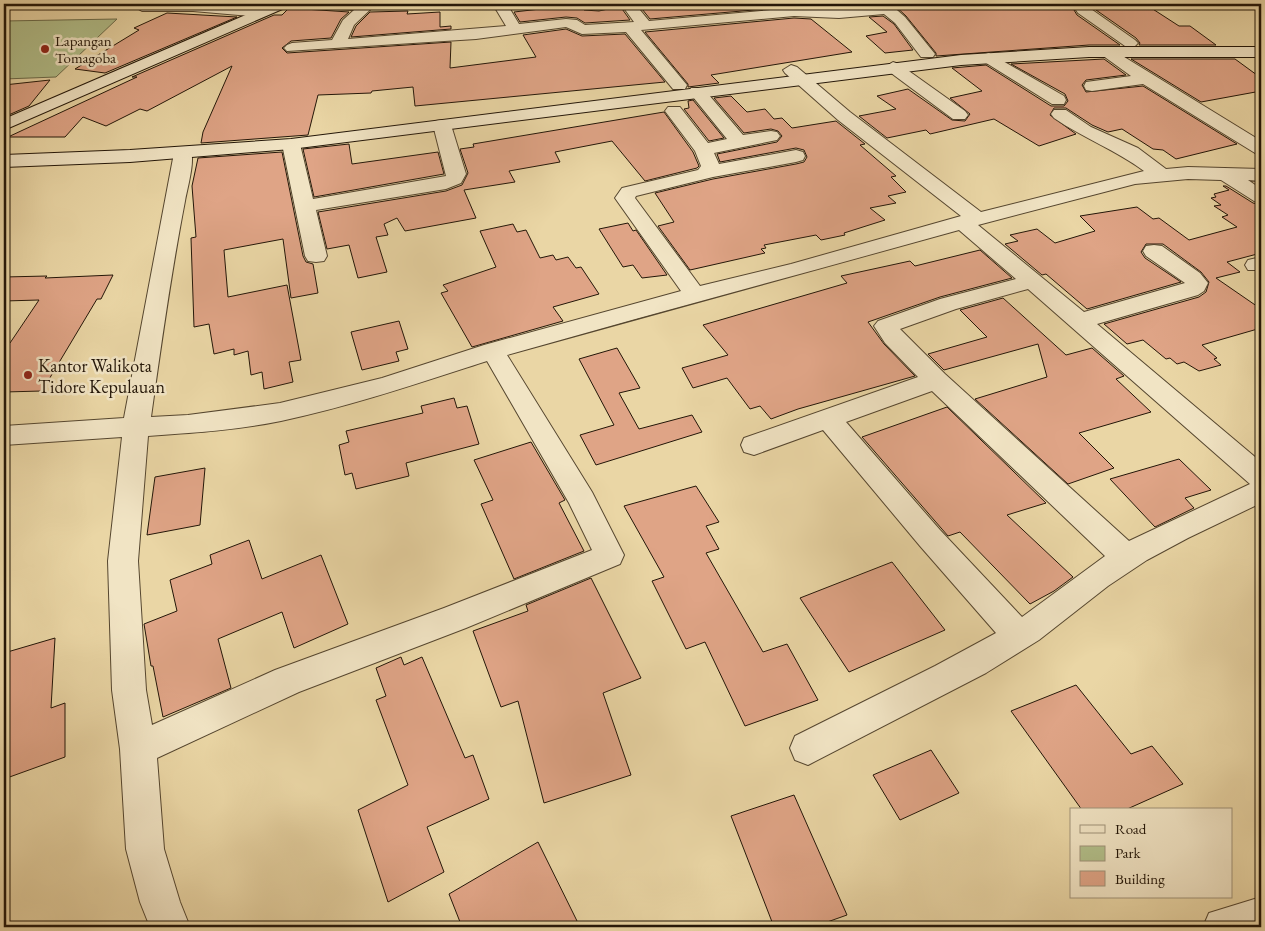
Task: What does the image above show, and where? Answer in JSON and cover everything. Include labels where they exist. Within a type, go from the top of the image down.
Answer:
[{"type":"street","points":[[4,125],[282,4]]},
{"type":"street","points":[[317,4],[368,5]]},
{"type":"street","points":[[592,5],[612,4]]},
{"type":"street","points":[[628,4],[637,26],[679,84]]},
{"type":"street","points":[[1099,4],[1087,5],[1083,10],[1130,43]]},
{"type":"street","points":[[338,44],[348,23],[368,5]]},
{"type":"street","points":[[502,6],[515,29]]},
{"type":"street","points":[[292,48],[570,23],[582,30],[784,12],[839,14],[886,6],[927,54]]},
{"type":"street","points":[[142,7],[193,7],[261,13]]},
{"type":"street","points":[[4,161],[182,153],[290,144],[697,92],[927,54],[1024,47],[1130,43],[1261,45]]},
{"type":"street","points":[[4,146],[138,144],[209,140],[330,128],[679,84],[989,58],[1108,52],[1261,52]]},
{"type":"street","points":[[1108,52],[1146,80],[1261,148]]},
{"type":"street","points":[[989,58],[1059,107],[1085,131],[1131,152],[1160,174]]},
{"type":"street","points":[[893,67],[959,115]]},
{"type":"street","points":[[795,75],[969,220],[1033,281],[1261,478]]},
{"type":"street","points":[[1092,86],[1146,80]]},
{"type":"street","points":[[697,92],[739,141]]},
{"type":"street","points":[[674,111],[704,150],[711,164],[709,172]]},
{"type":"street","points":[[305,206],[446,183],[454,179],[456,174],[442,125]]},
{"type":"street","points":[[704,150],[739,141],[771,136]]},
{"type":"street","points":[[290,144],[316,256]]},
{"type":"street","points":[[170,927],[160,902],[145,849],[138,749],[129,690],[123,561],[136,426],[164,253],[181,172],[182,153]]},
{"type":"street","points":[[695,294],[625,195],[630,192],[709,172],[796,156]]},
{"type":"street","points":[[1224,173],[1261,197]]},
{"type":"street","points":[[4,435],[39,435],[136,426],[188,424],[280,412],[386,385],[493,351],[695,294],[797,269],[969,220],[1134,178],[1160,174],[1224,173],[1261,175]]},
{"type":"street","points":[[1080,321],[1190,290],[1196,286],[1197,283],[1192,278],[1154,250]]},
{"type":"street","points":[[1033,281],[948,304],[886,326],[893,338],[936,380],[1127,558]]},
{"type":"street","points":[[138,749],[287,681],[455,618],[609,555],[582,500],[493,351]]},
{"type":"street","points":[[754,446],[936,380]]},
{"type":"street","points":[[828,418],[930,538],[1018,636]]},
{"type":"street","points":[[808,748],[945,678],[1018,636],[1127,558],[1155,541],[1261,491]]},
{"type":"street","points":[[1223,927],[1261,917]]},
{"type":"green space","name":"Lapangan Tomagoba","points":[[117,19],[56,77],[4,79],[4,21]]},
{"type":"building","points":[[558,4],[583,4],[584,10],[599,11],[620,6],[630,20],[585,23],[577,18],[566,17],[520,22],[514,12],[558,7]]},
{"type":"building","points":[[638,4],[761,4],[765,9],[650,19]]},
{"type":"building","points":[[893,4],[1078,4],[1074,10],[1077,15],[1120,45],[1089,45],[936,56],[936,53],[906,16]]},
{"type":"building","points":[[1145,4],[1179,26],[1190,26],[1216,45],[1139,45],[1140,43],[1136,38],[1096,10]]},
{"type":"building","points":[[289,8],[349,12],[341,19],[331,38],[291,41],[282,48],[287,53],[451,42],[450,68],[536,57],[523,35],[566,29],[582,36],[625,34],[665,82],[415,106],[413,87],[372,91],[371,93],[318,95],[308,135],[201,143],[203,132],[232,66],[147,111],[140,109],[106,126],[83,117],[65,137],[8,137],[137,77],[132,77],[274,15],[282,15]]},
{"type":"building","points":[[408,11],[407,14],[440,12],[440,27],[451,26],[451,29],[351,37],[356,26],[370,12]]},
{"type":"building","points":[[167,13],[237,17],[105,73],[75,69],[139,30],[134,28]]},
{"type":"building","points":[[883,16],[894,24],[913,50],[885,53],[866,36],[887,32],[869,17]]},
{"type":"building","points":[[794,18],[811,19],[852,52],[711,75],[719,83],[688,87],[688,84],[645,32]]},
{"type":"building","points":[[1104,59],[1126,75],[1086,80],[1082,85],[1086,92],[1143,86],[1237,144],[1176,159],[1163,150],[1153,149],[1122,129],[1108,132],[1092,125],[1066,108],[1054,108],[1050,115],[1076,134],[1039,146],[994,119],[930,134],[926,130],[887,138],[859,116],[896,109],[877,96],[908,89],[952,120],[965,121],[970,114],[950,98],[982,91],[952,68],[986,65],[1051,106],[1064,106],[1068,101],[1065,94],[1011,64]]},
{"type":"building","points":[[1131,59],[1235,59],[1261,78],[1261,91],[1201,102]]},
{"type":"building","points":[[50,80],[29,106],[4,117],[4,85]]},
{"type":"building","points":[[731,96],[747,112],[765,109],[774,119],[782,118],[792,128],[836,121],[865,144],[860,145],[896,176],[891,177],[906,192],[888,196],[896,203],[870,208],[885,220],[844,233],[845,235],[821,240],[816,235],[764,245],[766,248],[761,249],[765,253],[690,270],[658,226],[674,222],[655,193],[713,179],[796,164],[804,162],[807,157],[804,150],[796,148],[720,162],[717,154],[777,142],[782,136],[778,131],[771,129],[744,133],[714,98]]},
{"type":"building","points":[[693,100],[724,138],[709,141],[684,109],[689,108],[688,101]]},
{"type":"building","points":[[664,112],[693,152],[699,166],[697,168],[645,181],[612,141],[555,152],[560,162],[509,171],[515,182],[464,190],[476,218],[405,231],[397,218],[384,224],[388,235],[376,237],[387,272],[358,278],[349,245],[327,249],[318,212],[446,191],[462,185],[468,173],[460,149],[474,147],[473,144]]},
{"type":"building","points":[[349,144],[352,164],[438,152],[444,174],[314,197],[303,149]]},
{"type":"building","points":[[282,152],[303,256],[306,262],[313,264],[318,293],[291,298],[283,239],[224,250],[228,297],[287,285],[301,360],[289,362],[293,382],[264,389],[262,372],[251,375],[248,351],[234,355],[234,349],[214,354],[209,324],[194,327],[191,238],[196,237],[192,186],[198,158]]},
{"type":"building","points":[[1223,186],[1253,203],[1261,205],[1261,253],[1227,262],[1240,272],[1216,278],[1261,309],[1261,328],[1202,345],[1217,358],[1214,359],[1221,365],[1199,371],[1184,362],[1177,364],[1170,358],[1166,359],[1143,340],[1127,344],[1104,324],[1199,297],[1206,292],[1209,282],[1201,272],[1163,244],[1146,244],[1141,252],[1145,258],[1181,282],[1087,309],[1046,274],[1042,275],[1005,244],[1018,241],[1010,235],[1037,229],[1055,243],[1095,231],[1080,216],[1137,207],[1153,219],[1159,218],[1189,240],[1237,227],[1222,217],[1228,215],[1214,206],[1221,205],[1211,198],[1216,197],[1214,194],[1229,190]]},
{"type":"building","points":[[628,223],[633,231],[636,230],[667,275],[642,278],[633,265],[623,267],[599,229]]},
{"type":"building","points":[[513,224],[517,232],[526,230],[540,258],[553,255],[556,260],[568,257],[576,268],[581,267],[599,294],[553,307],[563,321],[472,347],[441,293],[448,291],[443,285],[496,267],[480,231]]},
{"type":"building","points":[[980,250],[1012,278],[940,297],[868,322],[884,344],[915,376],[798,409],[771,419],[760,406],[750,409],[727,378],[693,388],[682,368],[728,355],[703,325],[847,283],[841,276],[910,261],[915,266]]},
{"type":"building","points":[[113,275],[101,299],[97,299],[42,391],[4,392],[4,343],[10,343],[39,300],[4,301],[4,277],[47,276],[45,278]]},
{"type":"building","points":[[1003,298],[1066,355],[1092,348],[1124,376],[1116,379],[1151,412],[1079,433],[1114,468],[1068,484],[975,399],[1047,377],[1038,344],[944,370],[928,354],[987,337],[960,310]]},
{"type":"building","points":[[399,321],[408,349],[396,352],[399,361],[362,370],[351,332]]},
{"type":"building","points":[[617,348],[640,388],[619,393],[639,429],[692,415],[702,432],[596,465],[580,435],[614,425],[579,359]]},
{"type":"building","points":[[454,398],[457,408],[467,406],[479,444],[406,463],[409,476],[356,489],[352,473],[345,475],[339,445],[349,442],[346,431],[423,413],[421,406]]},
{"type":"building","points":[[947,407],[1046,503],[1007,515],[1073,577],[1054,591],[1030,604],[960,532],[948,536],[862,437]]},
{"type":"building","points":[[531,442],[565,500],[559,503],[584,551],[514,579],[481,504],[493,500],[474,460]]},
{"type":"building","points":[[1179,459],[1211,490],[1185,498],[1194,508],[1155,527],[1110,479]]},
{"type":"building","points":[[205,468],[200,525],[147,535],[155,477]]},
{"type":"building","points":[[696,486],[719,522],[706,526],[719,549],[706,553],[763,652],[787,644],[818,700],[745,726],[705,642],[686,649],[652,581],[664,577],[624,506]]},
{"type":"building","points":[[249,540],[262,579],[321,555],[348,624],[294,648],[282,612],[218,639],[231,688],[163,717],[153,666],[151,666],[144,624],[177,611],[170,580],[212,564],[210,555]]},
{"type":"building","points":[[892,562],[945,630],[849,672],[800,598]]},
{"type":"building","points":[[591,578],[641,678],[603,693],[631,775],[544,803],[518,701],[501,707],[473,631],[528,611],[526,605]]},
{"type":"building","points":[[55,638],[51,708],[65,703],[65,757],[4,779],[4,653]]},
{"type":"building","points":[[401,657],[404,665],[422,657],[465,758],[473,755],[489,799],[427,827],[444,872],[388,902],[358,810],[408,785],[376,700],[386,696],[376,668]]},
{"type":"building","points":[[1076,685],[1131,754],[1152,746],[1183,784],[1129,808],[1081,808],[1011,711]]},
{"type":"building","points":[[931,750],[959,793],[900,820],[873,775]]},
{"type":"building","points":[[794,795],[847,915],[813,927],[774,927],[731,816]]},
{"type":"building","points":[[538,842],[580,927],[462,927],[449,894]]},
{"type":"place","name":"Lapangan Tomagoba","points":[[45,49]]},
{"type":"place","name":"Kantor Walikota Tidore Kepulauan","points":[[28,375]]}]
